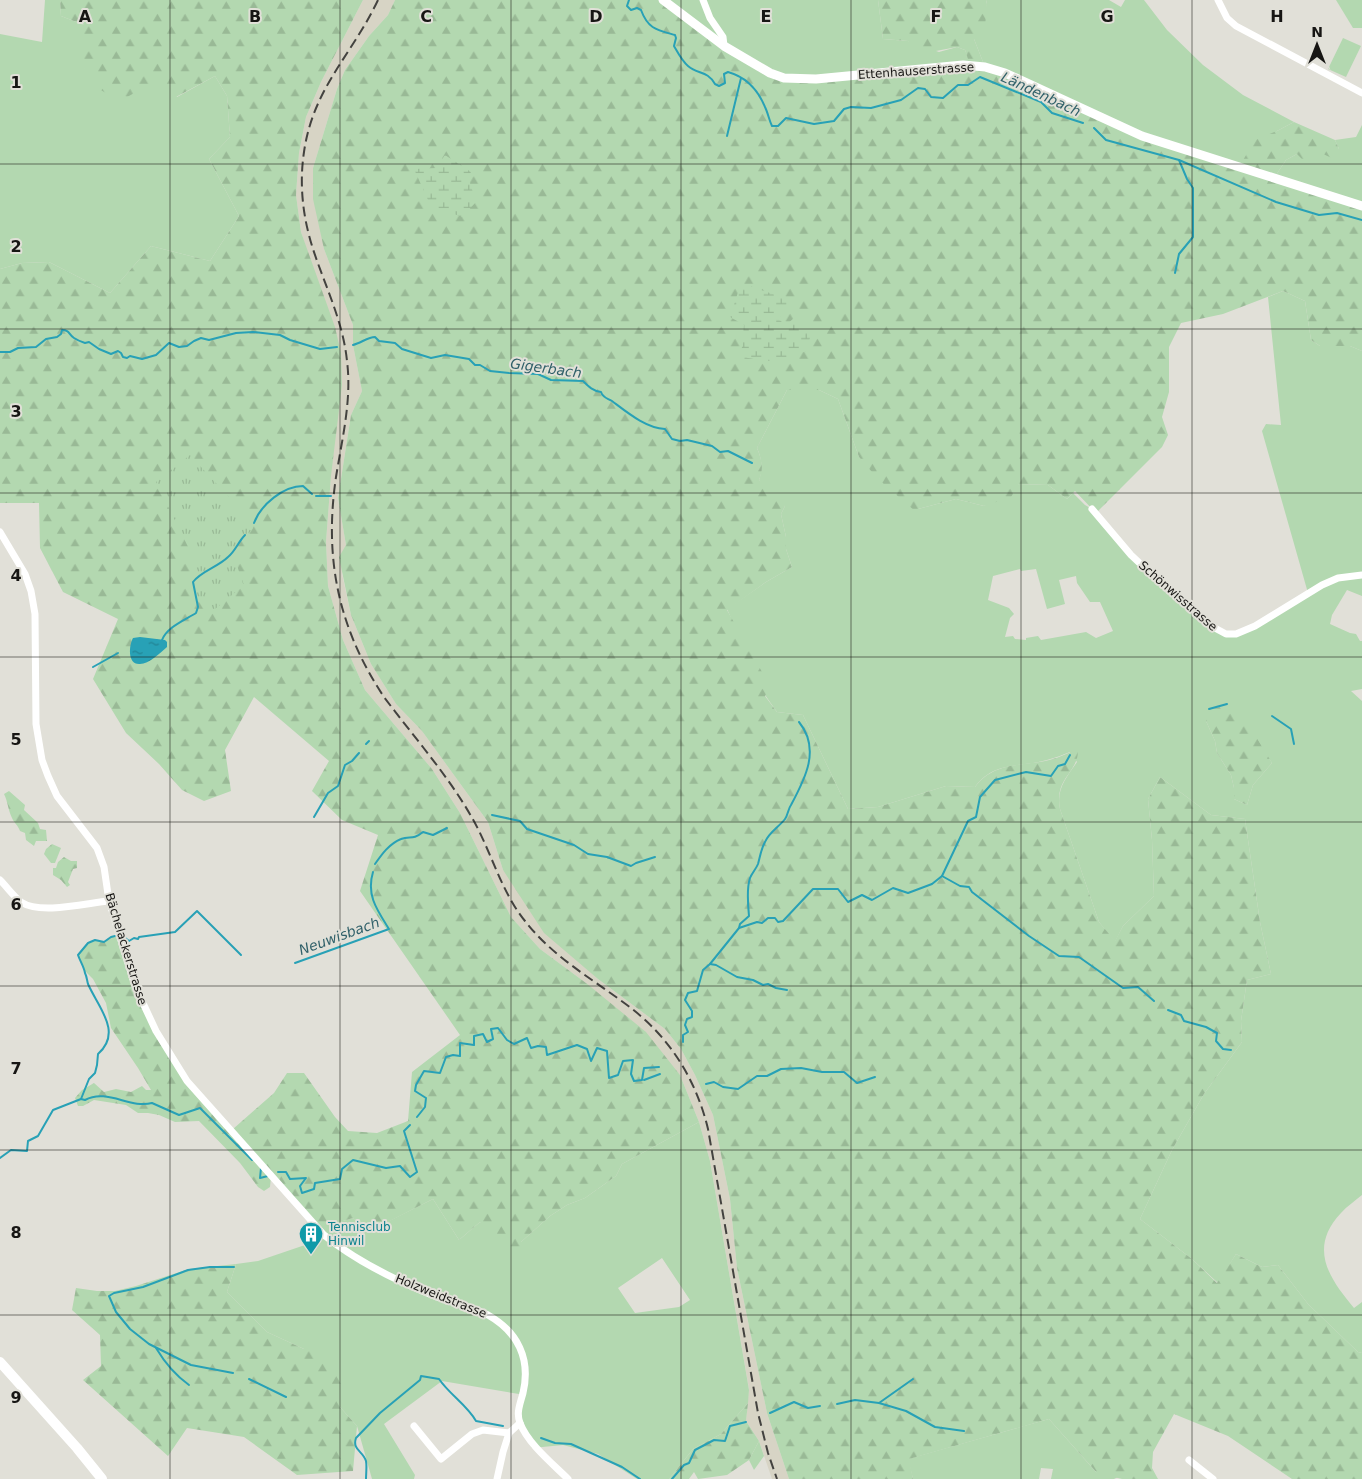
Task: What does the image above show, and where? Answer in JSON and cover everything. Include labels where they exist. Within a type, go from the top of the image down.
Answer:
[{"type":"main road","points":[[0,1362],[77,1448],[102,1479]]},
{"type":"street","name":"Ettenhauserstrasse","points":[[663,0],[724,46],[770,73],[796,79],[963,65],[985,67],[1005,73],[1142,136],[1362,206]]},
{"type":"street","points":[[703,0],[710,18],[723,37],[724,46]]},
{"type":"street","points":[[1218,0],[1227,18],[1236,26],[1362,93]]},
{"type":"street","name":"Schönwisstrasse","points":[[1092,509],[1131,555],[1148,571],[1213,628],[1226,634],[1236,634],[1255,626],[1322,585],[1338,578],[1362,574]]},
{"type":"street","name":"Bächelackerstrasse","points":[[0,532],[25,574],[31,591],[35,614],[36,724],[42,760],[57,796],[97,848],[104,867],[109,901],[135,986],[144,1009],[187,1081]]},
{"type":"street","points":[[0,880],[22,903],[42,908],[53,909],[109,901]]},
{"type":"street","name":"Holzweidstrasse","points":[[187,1081],[332,1241],[356,1258],[411,1286],[488,1315],[512,1333],[521,1347],[524,1363],[524,1386],[518,1410],[520,1423]]},
{"type":"street","points":[[497,1479],[501,1459],[510,1433],[520,1423],[543,1455],[568,1479]]},
{"type":"street","points":[[414,1426],[441,1459],[472,1434],[483,1430],[510,1433]]},
{"type":"street","points":[[1189,1460],[1213,1479]]},
{"type":"shaded area","points":[[363,0],[395,0],[388,15],[369,36],[345,70],[337,89],[313,168],[324,249],[353,325],[353,345],[362,391],[351,415],[338,498],[346,545],[342,574],[351,615],[371,664],[396,704],[422,731],[488,822],[503,870],[598,979],[665,1029],[681,1049],[695,1075],[713,1115],[730,1199],[737,1268],[767,1413],[789,1479],[772,1479],[759,1441],[746,1421],[749,1389],[710,1161],[699,1122],[680,1075],[586,983],[540,949],[511,917],[460,813],[432,769],[365,690],[343,640],[328,586],[326,542],[331,476],[313,269],[301,232],[296,195],[299,153],[306,117],[321,82]]},
{"type":"green space","points":[[45,0],[60,0],[61,16],[84,25],[84,68],[162,78],[177,97],[215,76],[227,96],[230,137],[209,159],[239,216],[210,261],[151,246],[110,293],[49,262],[22,263],[0,269],[0,34],[42,42]]},
{"type":"green space","points":[[60,0],[363,0],[321,82],[306,117],[299,153],[296,195],[301,232],[335,327],[341,353],[342,385],[331,476],[326,542],[328,586],[343,640],[365,690],[432,769],[460,813],[511,917],[540,949],[586,983],[646,1032],[680,1075],[699,1122],[622,1164],[616,1176],[585,1198],[567,1205],[550,1216],[521,1242],[524,1248],[512,1254],[480,1222],[459,1240],[433,1199],[368,1232],[353,1218],[333,1224],[324,1235],[233,1129],[274,1093],[287,1073],[304,1073],[335,1117],[348,1131],[377,1133],[408,1121],[412,1072],[460,1035],[360,891],[378,835],[342,820],[312,791],[329,761],[254,697],[225,750],[231,791],[204,801],[182,790],[159,764],[126,733],[93,679],[118,619],[63,592],[40,548],[39,503],[0,503],[0,269],[22,263],[49,262],[110,293],[151,246],[210,261],[239,216],[209,159],[230,137],[227,96],[215,76],[176,97],[161,78],[120,101],[99,89],[84,68],[84,25],[61,16]]},
{"type":"green space","points":[[395,0],[663,0],[724,46],[784,78],[970,65],[965,50],[957,47],[920,54],[908,41],[883,39],[878,0],[986,0],[984,38],[974,39],[985,67],[1094,115],[1239,167],[1255,140],[1294,122],[1335,140],[1339,149],[1336,160],[1321,153],[1318,161],[1307,164],[1297,154],[1286,160],[1274,178],[1362,206],[1362,351],[1350,346],[1320,346],[1311,340],[1305,301],[1283,291],[1223,314],[1181,323],[1169,347],[1169,392],[1162,417],[1168,435],[1162,447],[1096,513],[1075,491],[1067,499],[1048,485],[1019,484],[1011,497],[984,506],[956,499],[915,511],[878,479],[859,457],[838,399],[819,390],[787,390],[757,448],[762,464],[759,480],[783,494],[785,506],[781,514],[786,537],[786,549],[792,567],[766,582],[727,610],[770,686],[765,696],[777,712],[803,715],[848,809],[878,807],[946,786],[975,787],[982,779],[998,770],[1049,760],[1078,749],[1075,764],[1060,790],[1060,809],[1099,922],[1115,941],[1123,926],[1154,896],[1148,799],[1160,777],[1211,815],[1245,819],[1260,922],[1271,974],[1247,980],[1241,1021],[1242,1042],[1204,1094],[1172,1150],[1140,1219],[1192,1259],[1217,1283],[1236,1254],[1262,1267],[1278,1265],[1308,1304],[1358,1352],[1362,1353],[1362,1479],[1292,1479],[1228,1436],[1174,1414],[1153,1452],[1152,1468],[1158,1479],[1122,1479],[1097,1473],[1049,1419],[909,1459],[913,1479],[789,1479],[767,1413],[737,1268],[730,1199],[713,1115],[695,1075],[681,1049],[665,1029],[598,979],[544,933],[503,870],[488,822],[422,731],[396,704],[371,664],[351,615],[339,557],[346,545],[338,498],[351,415],[362,391],[353,345],[353,325],[324,249],[313,199],[313,168],[337,89],[345,70],[369,36],[388,15]]},
{"type":"green space","points":[[663,0],[878,0],[883,39],[908,41],[939,52],[957,47],[965,50],[971,65],[816,79],[770,73]]},
{"type":"green space","points":[[986,0],[1109,0],[1121,7],[1125,0],[1144,0],[1167,30],[1203,65],[1243,95],[1294,122],[1277,131],[1239,167],[1142,136],[985,67],[974,39],[987,4]]},
{"type":"green space","points":[[1336,0],[1362,0],[1362,28],[1353,28]]},
{"type":"green space","points":[[1343,38],[1361,46],[1346,77],[1328,69]]},
{"type":"green space","points":[[1362,125],[1362,206],[1274,178],[1286,160],[1297,154],[1321,153],[1339,149],[1335,140],[1356,137]]},
{"type":"green space","points":[[445,155],[471,172],[468,177],[476,202],[462,217],[438,208],[433,211],[414,169],[436,168]]},
{"type":"green space","points":[[741,283],[793,301],[778,319],[786,325],[794,318],[812,331],[806,351],[777,362],[741,357],[744,325],[730,317]]},
{"type":"green space","points":[[1283,291],[1305,301],[1311,340],[1320,346],[1350,346],[1362,351],[1362,596],[1347,590],[1332,615],[1330,624],[1356,634],[1360,641],[1362,641],[1362,689],[1351,691],[1362,701],[1362,1195],[1343,1210],[1331,1226],[1326,1238],[1324,1251],[1330,1274],[1345,1297],[1354,1308],[1362,1302],[1362,1353],[1358,1352],[1308,1304],[1278,1265],[1262,1267],[1236,1254],[1218,1283],[1192,1259],[1140,1219],[1172,1150],[1204,1094],[1242,1042],[1241,1021],[1247,980],[1271,974],[1260,922],[1245,819],[1211,815],[1160,777],[1148,799],[1154,896],[1123,926],[1115,942],[1099,922],[1060,809],[1059,795],[1066,779],[1077,762],[1070,752],[1047,760],[999,769],[982,779],[975,787],[946,786],[878,807],[848,809],[803,715],[777,712],[765,695],[727,609],[766,582],[792,567],[786,549],[786,537],[781,514],[785,506],[759,480],[761,464],[757,448],[787,390],[819,390],[838,399],[859,457],[918,509],[956,499],[984,506],[1019,484],[1048,485],[1067,499],[1073,493],[1092,509],[1120,543],[1213,627],[1236,634],[1308,593],[1262,431],[1266,424],[1281,425],[1268,297]],"holes":[[[1020,569],[1021,571],[1036,569],[1047,609],[1065,604],[1059,580],[1076,576],[1077,583],[1090,602],[1100,602],[1113,631],[1096,638],[1086,632],[1041,640],[1038,636],[1026,638],[1026,640],[1015,639],[1013,636],[1005,637],[1010,618],[1014,614],[1009,608],[988,600],[993,576]],[[1206,721],[1263,750],[1272,763],[1253,785],[1247,805],[1234,799],[1231,775],[1217,753],[1215,741]]]},
{"type":"green space","points":[[190,455],[251,521],[253,528],[239,542],[235,552],[244,585],[208,615],[194,594],[192,582],[197,574],[196,563],[156,482]]},
{"type":"green space","points":[[1227,705],[1238,707],[1272,763],[1253,785],[1247,805],[1234,799],[1231,775],[1217,753],[1215,741],[1206,721],[1209,710]]},
{"type":"green space","points":[[9,791],[25,805],[24,810],[38,823],[40,829],[46,830],[47,841],[36,841],[34,846],[26,840],[25,833],[20,831],[10,812],[4,794]]},
{"type":"green space","points":[[52,844],[61,848],[55,863],[51,863],[44,854],[46,849]]},
{"type":"green space","points":[[64,857],[71,861],[77,861],[77,868],[73,869],[68,882],[70,885],[67,887],[53,875],[53,868],[56,868],[58,862]]},
{"type":"green space","points":[[111,937],[120,937],[135,986],[175,1063],[271,1176],[270,1187],[264,1191],[258,1187],[240,1163],[199,1121],[175,1122],[159,1115],[138,1113],[126,1105],[94,1100],[83,1106],[78,1106],[75,1098],[82,1090],[94,1083],[104,1092],[116,1089],[131,1092],[142,1086],[146,1090],[151,1090],[111,1028],[106,1003],[93,979],[85,971],[78,955],[88,943],[95,940],[104,942]]},
{"type":"green space","points":[[699,1122],[710,1161],[749,1390],[748,1403],[721,1434],[693,1449],[669,1479],[637,1479],[598,1454],[563,1445],[532,1448],[517,1420],[519,1394],[442,1381],[384,1424],[415,1475],[414,1479],[372,1479],[357,1426],[340,1407],[304,1349],[267,1332],[227,1292],[236,1264],[258,1261],[305,1245],[320,1238],[333,1224],[353,1218],[369,1231],[433,1199],[459,1240],[480,1222],[521,1242],[550,1216],[567,1205],[585,1198],[616,1176],[622,1164]],"holes":[[[662,1258],[690,1300],[679,1307],[635,1313],[618,1288]]]},
{"type":"green space","points":[[236,1264],[227,1292],[267,1332],[304,1349],[313,1347],[344,1371],[340,1407],[357,1426],[353,1471],[297,1475],[244,1437],[187,1428],[168,1456],[83,1380],[101,1366],[100,1335],[72,1310],[76,1288],[115,1291],[189,1269]]},
{"type":"green space","points":[[748,1403],[746,1421],[759,1441],[749,1460],[727,1475],[698,1479],[694,1472],[689,1479],[669,1479],[693,1449],[721,1434]]},
{"type":"green space","points":[[1049,1419],[1096,1472],[1118,1477],[1114,1479],[1051,1479],[1053,1469],[1041,1468],[1039,1479],[913,1479],[908,1459]]},
{"type":"green space","points":[[759,1441],[764,1456],[754,1470],[749,1460]]},
{"type":"water","points":[[133,638],[165,640],[167,647],[147,662],[143,664],[136,663],[131,658],[131,645]]},
{"type":"waterway","name":"Ländenbach","points":[[629,0],[627,6],[631,10],[637,8],[641,10],[650,25],[658,30],[675,35],[674,46],[680,57],[692,69],[706,75],[719,86],[725,83],[724,74],[728,72],[740,77],[751,85],[762,101],[772,126],[778,126],[786,118],[814,124],[834,121],[844,109],[851,107],[871,108],[901,100],[918,88],[925,89],[931,97],[943,98],[958,85],[968,85],[980,77],[1041,102],[1052,113],[1083,123]]},
{"type":"waterway","points":[[727,136],[741,78]]},
{"type":"waterway","name":"Ländenbach","points":[[1094,128],[1106,140],[1179,160],[1276,202],[1319,215],[1337,213],[1362,220]]},
{"type":"waterway","points":[[1175,273],[1179,254],[1193,237],[1193,188],[1179,160]]},
{"type":"waterway","name":"Gigerbach","points":[[0,352],[36,347],[46,339],[57,337],[61,334],[62,330],[68,331],[72,337],[78,340],[85,343],[89,342],[111,354],[118,351],[123,357],[127,358],[130,356],[142,359],[156,355],[169,343],[179,347],[187,346],[201,338],[209,340],[236,333],[253,332],[280,335],[320,349],[337,347]]},
{"type":"waterway","name":"Gigerbach","points":[[353,345],[375,337],[379,341],[395,343],[402,349],[431,358],[445,355],[469,359],[475,365],[480,365],[490,371],[538,374],[551,380],[583,381],[637,419],[651,426],[665,429],[672,439],[687,440],[712,446],[720,452],[728,451],[752,463]]},
{"type":"waterway","points":[[254,523],[262,509],[274,497],[288,489],[303,486],[312,494]]},
{"type":"waterway","points":[[316,496],[331,496]]},
{"type":"waterway","points":[[162,640],[168,631],[196,613],[198,607],[193,582],[196,578],[230,555],[245,535]]},
{"type":"waterway","points":[[93,667],[118,653]]},
{"type":"waterway","points":[[1209,709],[1227,704]]},
{"type":"waterway","points":[[1272,716],[1291,729],[1294,744]]},
{"type":"waterway","points":[[739,928],[740,924],[749,916],[749,882],[758,864],[764,845],[769,835],[786,817],[801,785],[808,764],[809,743],[806,732],[799,722]]},
{"type":"waterway","points":[[366,744],[369,741]]},
{"type":"waterway","points":[[314,817],[328,793],[338,786],[345,765],[352,761],[359,753]]},
{"type":"waterway","points":[[683,1042],[683,1035],[688,1032],[685,1025],[687,1019],[692,1017],[692,1011],[685,1000],[688,993],[697,991],[703,970],[739,928],[757,922],[762,923],[768,918],[775,918],[778,922],[783,921],[813,889],[838,889],[848,902],[862,895],[872,900],[893,888],[908,893],[932,884],[942,876],[968,821],[976,817],[980,797],[995,780],[1026,772],[1051,776],[1058,766],[1065,764],[1070,755]]},
{"type":"waterway","name":"Neuwisbach","points":[[492,815],[520,821],[527,829],[574,845],[588,854],[607,857],[631,866],[655,857]]},
{"type":"waterway","name":"Neuwisbach","points":[[375,864],[386,850],[397,841],[414,837],[423,832],[433,835],[447,828]]},
{"type":"waterway","name":"Neuwisbach","points":[[295,963],[389,929],[377,909],[372,895],[371,880],[373,872]]},
{"type":"waterway","points":[[942,876],[960,886],[969,887],[972,892],[1029,936],[1059,956],[1079,957],[1123,988],[1138,987],[1154,1001]]},
{"type":"waterway","name":"Neuwisbach","points":[[124,937],[129,941],[139,937],[175,932],[197,911],[241,955]]},
{"type":"waterway","name":"Neuwisbach","points":[[81,1099],[89,1079],[95,1073],[98,1054],[105,1046],[108,1037],[108,1028],[102,1010],[88,984],[78,955],[88,943],[95,940],[104,942],[115,936]]},
{"type":"waterway","points":[[710,964],[716,965],[737,977],[787,990]]},
{"type":"waterway","points":[[1168,1010],[1181,1015],[1184,1021],[1206,1027],[1217,1033],[1216,1041],[1223,1049],[1231,1050]]},
{"type":"waterway","points":[[417,1117],[425,1107],[426,1098],[415,1091],[416,1085],[424,1071],[440,1073],[446,1057],[460,1056],[460,1043],[474,1045],[474,1036],[483,1034],[487,1042],[493,1039],[491,1029],[498,1028],[507,1040],[514,1044],[527,1038],[531,1048],[538,1046],[546,1047],[547,1055],[577,1045],[587,1049],[591,1061],[597,1048],[607,1051],[609,1078],[618,1075],[623,1061],[633,1060],[631,1074],[634,1081],[642,1080],[644,1068],[659,1067]]},
{"type":"waterway","points":[[706,1084],[714,1082],[723,1087],[738,1089],[757,1076],[767,1076],[781,1069],[801,1068],[822,1072],[844,1072],[857,1083],[875,1077]]},
{"type":"waterway","points":[[644,1080],[660,1074]]},
{"type":"waterway","points":[[0,1158],[11,1150],[27,1151],[28,1141],[38,1136],[53,1110],[81,1099],[85,1100],[102,1096],[135,1103],[152,1103],[179,1115],[200,1108],[252,1160]]},
{"type":"waterway","points":[[278,1172],[286,1172],[290,1179],[306,1178],[300,1186],[302,1193],[314,1189],[315,1183],[340,1179],[342,1169],[353,1160],[386,1168],[400,1166],[410,1177],[417,1172],[404,1131],[410,1125]]},
{"type":"waterway","points":[[261,1168],[260,1178],[268,1176]]},
{"type":"waterway","points":[[233,1373],[191,1365],[149,1344],[130,1329],[116,1312],[109,1296],[114,1293],[143,1287],[188,1270],[210,1267],[234,1267]]},
{"type":"waterway","points":[[156,1348],[179,1377],[189,1385]]},
{"type":"waterway","points":[[366,1479],[366,1461],[355,1445],[356,1438],[380,1413],[420,1380],[421,1376],[439,1379],[476,1421],[503,1426]]},
{"type":"waterway","points":[[249,1379],[286,1397]]},
{"type":"waterway","points":[[837,1404],[855,1400],[879,1403],[913,1379]]},
{"type":"waterway","points":[[770,1413],[794,1402],[808,1408],[820,1406]]},
{"type":"waterway","points":[[879,1403],[906,1411],[935,1427],[964,1431]]},
{"type":"waterway","points":[[672,1479],[684,1465],[689,1463],[695,1450],[714,1440],[725,1441],[730,1426],[746,1422]]},
{"type":"waterway","points":[[541,1438],[555,1443],[571,1444],[622,1467],[640,1479]]},
{"type":"railway","points":[[378,0],[368,20],[325,90],[316,109],[304,152],[302,177],[304,213],[318,263],[338,318],[347,361],[347,405],[336,477],[332,536],[338,591],[345,618],[355,645],[384,697],[462,800],[516,909],[548,946],[627,1005],[656,1030],[679,1060],[688,1076],[703,1111],[708,1129],[758,1413],[777,1479]]},
{"type":"place","name":"Tennisclub Hinwil","points":[[311,1255]]}]
